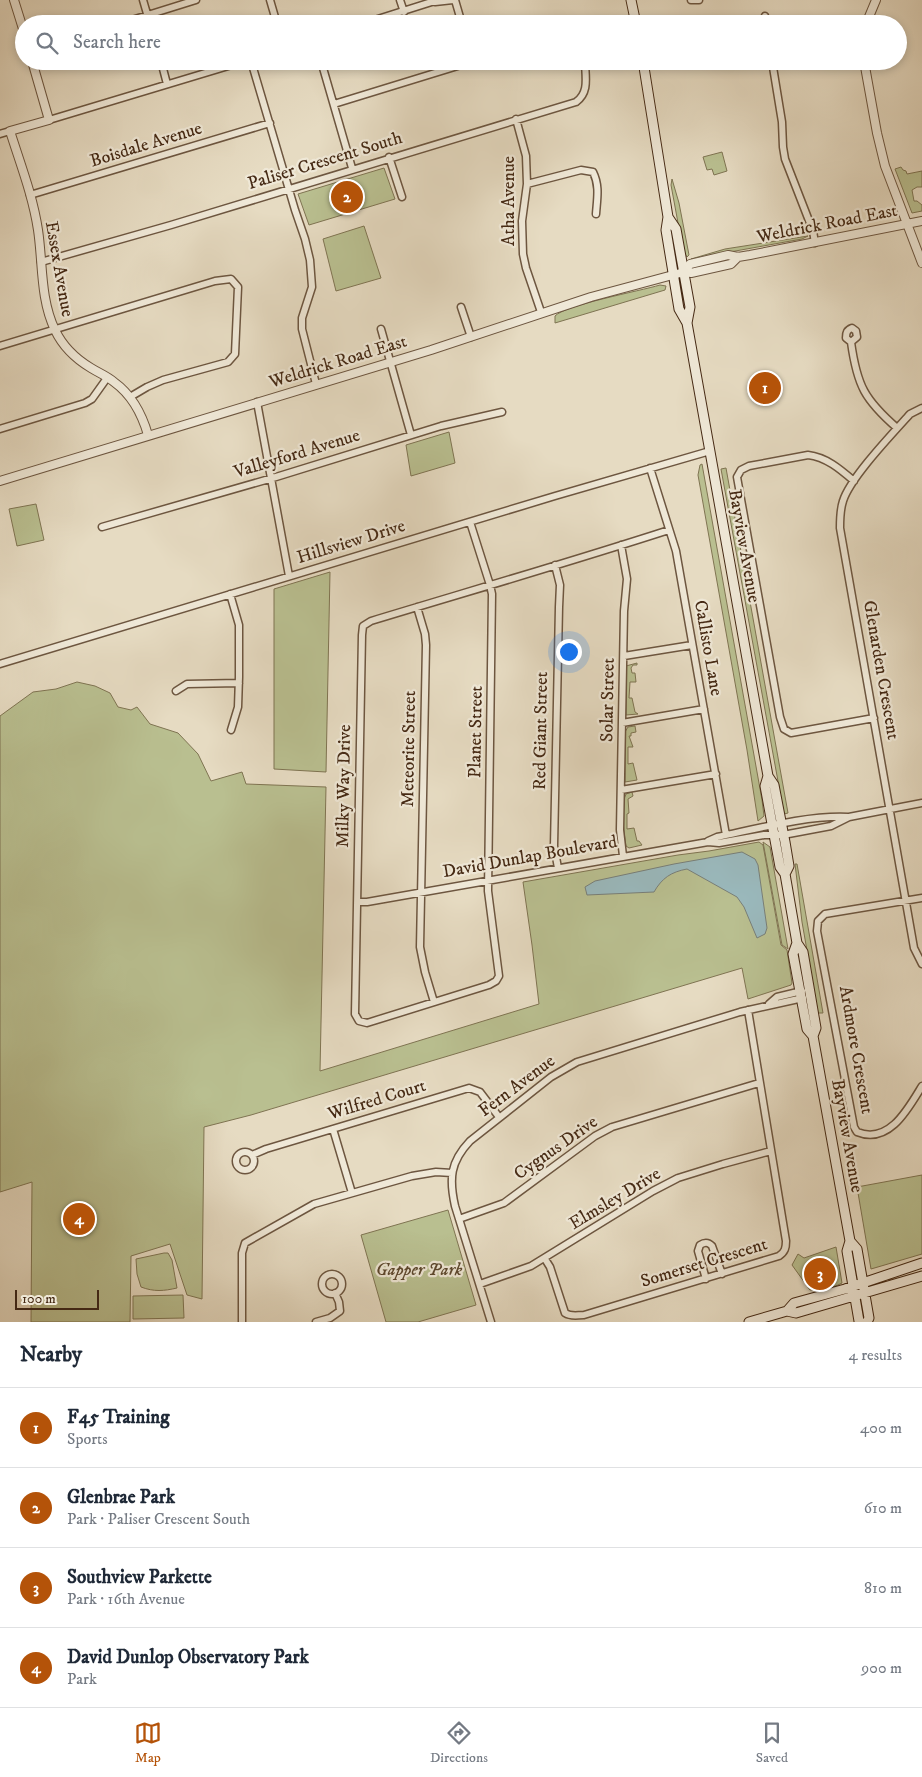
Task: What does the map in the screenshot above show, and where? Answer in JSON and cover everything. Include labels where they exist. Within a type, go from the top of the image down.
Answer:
[{"type":"main road","points":[[631,0],[634,15]]},
{"type":"main road","name":"Bayview Avenue","points":[[644,70],[668,217],[666,230],[679,309],[687,323],[768,776],[774,785],[778,830],[789,866],[785,874],[797,943],[803,952],[805,994],[816,1028],[813,1036],[850,1242],[847,1251],[858,1321],[860,1322]]},
{"type":"main road","name":"Bayview Avenue","points":[[668,217],[676,229],[684,272],[690,307],[687,323]]},
{"type":"main road","name":"Bayview Avenue","points":[[850,1242],[857,1249],[868,1318],[867,1322]]},
{"type":"main road","points":[[749,1322],[787,1310],[794,1303],[922,1263]]},
{"type":"main road","points":[[787,1310],[796,1313],[922,1276]]},
{"type":"street","points":[[14,0],[19,15]]},
{"type":"street","points":[[143,0],[147,15],[196,0]]},
{"type":"street","points":[[270,0],[275,15]]},
{"type":"street","points":[[400,0],[404,12]]},
{"type":"street","points":[[394,15],[436,1],[443,3],[454,0],[459,15]]},
{"type":"street","points":[[691,0],[699,0]]},
{"type":"street","points":[[870,15],[876,0]]},
{"type":"street","points":[[35,70],[49,120]]},
{"type":"street","points":[[163,70],[167,84]]},
{"type":"street","points":[[0,134],[214,70]]},
{"type":"street","points":[[254,70],[310,260],[312,286],[302,318],[302,329],[316,384]]},
{"type":"street","points":[[324,70],[352,168]]},
{"type":"street","points":[[334,104],[445,70]]},
{"type":"street","name":"Paliser Crescent South","points":[[41,262],[171,225],[352,168],[576,102],[582,98],[586,91],[585,70]]},
{"type":"street","points":[[773,70],[782,122],[782,147],[813,232],[815,243]]},
{"type":"street","points":[[866,70],[880,150],[893,190],[922,263]]},
{"type":"street","name":"Atha Avenue","points":[[516,119],[526,156],[527,184],[523,202],[522,241],[526,268],[541,312]]},
{"type":"street","name":"Boisdale Avenue","points":[[30,195],[270,123]]},
{"type":"street","name":"Essex Avenue","points":[[10,131],[30,195],[38,230],[44,294],[55,329],[72,354],[90,368],[114,382],[130,397],[140,413],[148,435]]},
{"type":"street","points":[[389,157],[402,197]]},
{"type":"street","points":[[527,184],[581,170],[593,172],[598,190],[596,214]]},
{"type":"street","name":"Weldrick Road East","points":[[0,481],[391,362],[471,337],[541,312],[684,272],[690,264],[728,255],[738,257],[815,243],[922,221]]},
{"type":"street","points":[[0,346],[215,280],[231,279],[235,282],[238,287],[235,354],[232,359],[221,365],[163,380],[130,397]]},
{"type":"street","points":[[461,307],[471,337]]},
{"type":"street","points":[[381,329],[412,435]]},
{"type":"street","points":[[851,342],[858,377],[868,399],[897,428]]},
{"type":"street","points":[[0,428],[85,403],[92,399],[107,378]]},
{"type":"street","points":[[257,402],[289,576]]},
{"type":"street","name":"Glenarden Crescent","points":[[922,408],[910,414],[854,481],[843,500],[840,514],[840,528],[914,948],[922,964]]},
{"type":"street","name":"Valleyford Avenue","points":[[102,527],[412,435],[502,412]]},
{"type":"street","name":"Hillsview Drive","points":[[0,664],[710,451]]},
{"type":"street","points":[[854,481],[826,460],[808,455],[749,466],[741,470],[737,477],[780,717],[784,729],[791,733],[874,718]]},
{"type":"street","name":"Callisto Lane","points":[[650,468],[676,551],[726,835]]},
{"type":"street","name":"Planet Street","points":[[470,522],[490,584],[493,614],[488,880]]},
{"type":"street","name":"Milky Way Drive","points":[[488,880],[499,976],[496,981],[367,1023],[359,1021],[354,1014],[363,626],[371,621],[669,530]]},
{"type":"street","name":"Solar Street","points":[[622,545],[628,580],[624,611],[620,830],[623,856]]},
{"type":"street","name":"Red Giant Street","points":[[555,565],[560,589],[554,846],[558,868]]},
{"type":"street","points":[[230,594],[239,625],[238,707],[231,730]]},
{"type":"street","name":"Meteorite Street","points":[[417,607],[425,634],[426,645],[420,947],[434,1002]]},
{"type":"street","points":[[624,656],[692,645]]},
{"type":"street","points":[[176,691],[187,684],[239,683]]},
{"type":"street","points":[[622,723],[704,709]]},
{"type":"street","points":[[621,790],[716,774]]},
{"type":"street","points":[[778,830],[831,826],[849,818],[922,803]]},
{"type":"street","points":[[778,830],[830,816],[849,818]]},
{"type":"street","name":"David Dunlap Boulevard","points":[[357,902],[367,902],[708,842],[726,835],[778,830]]},
{"type":"street","name":"David Dunlap Boulevard","points":[[708,842],[719,843],[764,835],[778,830]]},
{"type":"street","points":[[907,900],[922,898]]},
{"type":"street","name":"Ardmore Crescent","points":[[907,900],[825,914],[818,921],[817,931],[828,981],[854,1127],[857,1132],[863,1135],[873,1135],[887,1130],[906,1114],[922,1086]]},
{"type":"street","name":"Fern Avenue","points":[[491,1322],[451,1189],[455,1162],[463,1149],[551,1077],[577,1062],[769,1004],[777,997],[805,994]]},
{"type":"street","name":"Somerset Crescent","points":[[545,1259],[550,1267],[563,1308],[569,1316],[584,1315],[706,1279],[784,1253],[786,1247],[748,1010]]},
{"type":"street","name":"Cygnus Drive","points":[[459,1219],[504,1204],[595,1136],[612,1126],[759,1083]]},
{"type":"street","name":"Wilfred Court","points":[[252,1155],[266,1149],[469,1088],[480,1092],[499,1118]]},
{"type":"street","points":[[332,1129],[352,1193]]},
{"type":"street","name":"Elmsley Drive","points":[[480,1284],[531,1266],[545,1259],[653,1191],[678,1178],[771,1151]]},
{"type":"street","points":[[242,1322],[242,1253],[245,1243],[304,1208],[429,1172],[452,1173]]},
{"type":"street","points":[[706,1279],[698,1251],[703,1243],[709,1243],[712,1246],[722,1274]]},
{"type":"street","points":[[316,1322],[330,1318],[340,1311],[335,1293]]},
{"type":"green space","points":[[722,152],[727,171],[714,175],[712,169],[707,170],[703,157]]},
{"type":"green space","points":[[901,167],[907,174],[922,171],[922,187],[912,190],[914,201],[922,205],[922,211],[912,213],[895,169]]},
{"type":"green space","points":[[384,168],[395,199],[309,225],[298,194]]},
{"type":"green space","points":[[672,179],[679,203],[689,255],[687,257],[683,250],[671,185]]},
{"type":"green space","points":[[364,226],[381,278],[336,291],[323,239]]},
{"type":"green space","points":[[808,236],[802,239],[691,259],[725,249]]},
{"type":"green space","points":[[660,285],[666,286],[665,290],[555,323],[555,316],[573,307]]},
{"type":"green space","points":[[449,432],[455,463],[411,476],[406,445]]},
{"type":"green space","points":[[702,464],[762,800],[764,816],[758,821],[698,475],[700,465]]},
{"type":"green space","points":[[726,468],[788,813],[784,814],[721,469]]},
{"type":"green space","points":[[36,504],[44,540],[17,546],[9,509]]},
{"type":"green space","points":[[330,572],[326,772],[274,769],[274,589]]},
{"type":"green space","points":[[637,663],[637,665],[633,665],[631,668],[632,673],[635,673],[636,682],[630,682],[629,698],[632,698],[635,712],[638,714],[626,715],[626,666]]},
{"type":"green space","points":[[77,682],[95,686],[110,693],[118,707],[131,710],[137,707],[150,724],[178,733],[198,754],[211,781],[242,772],[246,784],[326,787],[320,1071],[539,1004],[523,882],[759,842],[763,845],[781,945],[787,950],[792,983],[791,985],[748,999],[742,968],[251,1115],[204,1127],[202,1299],[187,1295],[170,1244],[131,1256],[130,1322],[31,1322],[32,1182],[0,1192],[0,716],[33,692],[56,689]]},
{"type":"green space","points":[[635,726],[636,732],[631,733],[631,736],[629,736],[633,747],[628,747],[628,764],[633,763],[637,780],[625,782],[625,732],[628,727]]},
{"type":"green space","points":[[632,792],[633,796],[628,799],[627,829],[634,828],[637,841],[642,845],[629,848],[626,846],[625,841],[623,805],[626,794]]},
{"type":"green space","points":[[763,842],[770,847],[788,949],[782,945]]},
{"type":"green space","points":[[795,864],[797,864],[823,1013],[818,1013],[802,922]]},
{"type":"green space","points":[[922,1175],[922,1254],[871,1269],[857,1187]]},
{"type":"green space","name":"Gapper Park","points":[[448,1210],[476,1305],[418,1322],[386,1322],[361,1235]]},
{"type":"green space","points":[[836,1247],[842,1283],[830,1288],[810,1290],[792,1265],[798,1254],[804,1258]]},
{"type":"green space","points":[[168,1253],[172,1260],[177,1288],[150,1290],[141,1287],[137,1274],[136,1259]]},
{"type":"green space","points":[[183,1295],[184,1318],[133,1319],[133,1296]]},
{"type":"water","points":[[742,852],[755,859],[758,865],[767,928],[765,934],[757,938],[744,907],[737,897],[687,869],[668,876],[654,892],[587,895],[585,887],[595,881]]},
{"type":"place","name":"Glenbrae Park","points":[[347,197]]},
{"type":"place","name":"F45 Training","points":[[765,388]]},
{"type":"place","name":"David Dunlop Observatory Park","points":[[79,1219]]},
{"type":"place","name":"Southview Parkette","points":[[820,1274]]}]
